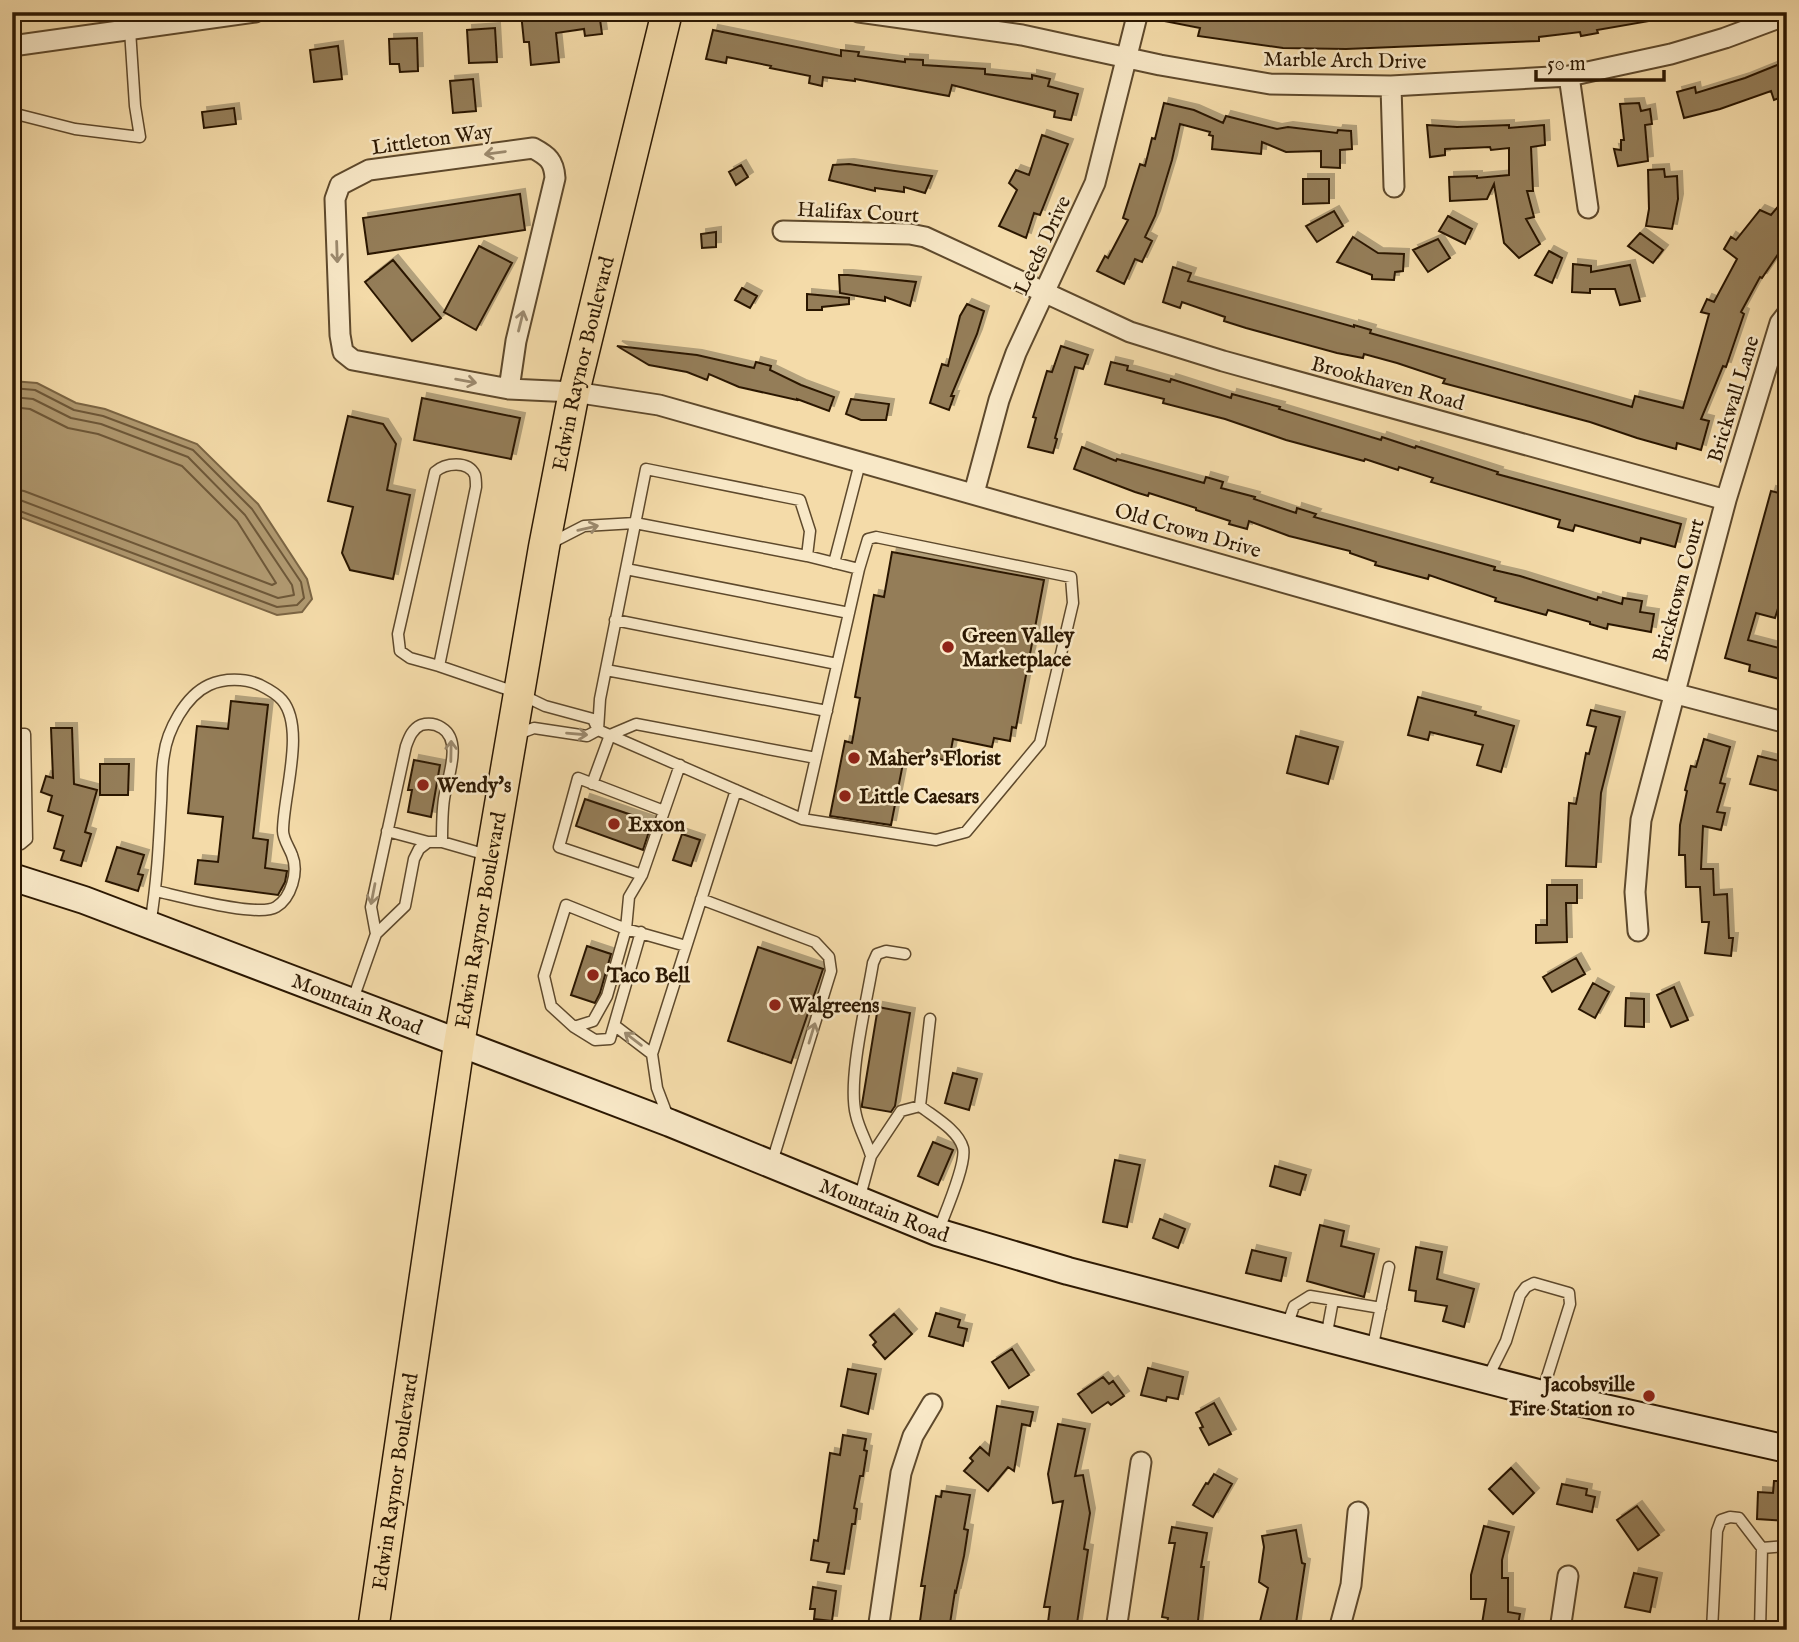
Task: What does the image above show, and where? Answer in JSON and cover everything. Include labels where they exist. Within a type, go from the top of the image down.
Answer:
[{"type":"main road","name":"Edwin Raynor Boulevard","points":[[373,1630],[459,1044],[544,547],[574,392],[667,12]]},
{"type":"main road","name":"Mountain Road","points":[[12,877],[84,900],[670,1123],[937,1232],[1068,1271],[1286,1329],[1542,1394],[1787,1450]]},
{"type":"street","points":[[12,46],[255,12]]},
{"type":"street","name":"Marble Arch Drive","points":[[859,12],[1023,35],[1160,65],[1270,84],[1391,86],[1569,76],[1671,54],[1787,15]]},
{"type":"street","name":"Leeds Drive","points":[[974,493],[999,400],[1016,353],[1096,183],[1139,12]]},
{"type":"street","points":[[1569,76],[1588,208]]},
{"type":"street","points":[[1391,86],[1394,187]]},
{"type":"street","name":"Littleton Way","points":[[509,388],[516,341],[555,178],[554,165],[547,156],[533,148],[369,170],[340,185],[335,199],[340,335],[343,352],[353,360],[374,366],[509,388],[574,392]]},
{"type":"street","name":"Halifax Court","points":[[783,230],[909,234],[925,237],[1045,292]]},
{"type":"street","name":"Brookhaven Road","points":[[1045,292],[1130,332],[1223,361],[1726,500]]},
{"type":"street","name":"Brickwall Lane","points":[[1726,500],[1780,323],[1787,313]]},
{"type":"street","name":"Old Crown Drive","points":[[574,392],[659,405],[1787,723]]},
{"type":"street","name":"Bricktown Court","points":[[1638,931],[1635,892],[1641,820],[1726,500]]},
{"type":"street","points":[[878,1630],[901,1473],[913,1436],[932,1404]]},
{"type":"street","points":[[1116,1630],[1141,1462]]},
{"type":"street","points":[[1339,1630],[1351,1585],[1358,1512]]},
{"type":"street","points":[[1560,1630],[1568,1576]]},
{"type":"lane","points":[[12,113],[75,129],[140,137],[130,30]]},
{"type":"lane","points":[[834,563],[860,463]]},
{"type":"lane","points":[[439,666],[476,487],[475,474],[468,467],[450,464],[441,466],[435,472],[398,634],[400,650],[410,658],[518,694],[545,706],[593,719],[598,730],[802,819],[936,840],[966,832],[1040,743],[1073,603],[1071,577],[876,537],[868,540],[802,819]]},
{"type":"lane","points":[[598,730],[600,699],[646,469],[800,500],[810,531],[807,556]]},
{"type":"lane","points":[[544,547],[584,526],[635,523],[807,556],[859,569]]},
{"type":"lane","points":[[626,569],[849,613]]},
{"type":"lane","points":[[615,620],[837,664]]},
{"type":"lane","points":[[606,670],[827,711]]},
{"type":"lane","points":[[150,925],[156,891],[164,753],[176,721],[192,698],[208,685],[229,680],[251,681],[270,690],[283,701],[291,718],[292,741],[283,834],[294,859],[292,884],[286,900],[273,909],[253,911],[156,891]]},
{"type":"lane","points":[[376,934],[372,924],[371,907],[387,831],[410,736],[418,726],[425,724],[438,725],[448,732],[453,750],[444,800],[442,842]]},
{"type":"lane","points":[[592,784],[610,735],[636,724],[816,758]]},
{"type":"lane","points":[[511,737],[534,728],[587,736],[598,730]]},
{"type":"lane","points":[[12,734],[25,734],[27,839],[21,844],[12,842]]},
{"type":"lane","points":[[574,1027],[593,1021],[607,996],[626,929],[629,897],[642,875],[680,765]]},
{"type":"lane","points":[[642,875],[559,848],[578,778],[664,811]]},
{"type":"lane","points":[[670,1123],[657,1088],[652,1054],[736,790]]},
{"type":"lane","points":[[387,831],[428,842],[442,842],[491,856]]},
{"type":"lane","points":[[352,1003],[376,934],[405,906],[414,859],[419,849],[428,842]]},
{"type":"lane","points":[[701,899],[816,942],[829,957],[831,971],[771,1162]]},
{"type":"lane","points":[[641,932],[610,1039],[595,1040],[574,1027],[551,1006],[544,976],[566,905],[626,929],[641,932],[686,946]]},
{"type":"lane","points":[[872,1156],[856,1115],[853,1094],[858,1054],[873,963],[877,954],[886,951],[905,954]]},
{"type":"lane","points":[[920,1106],[930,1018]]},
{"type":"lane","points":[[614,1025],[652,1054]]},
{"type":"lane","points":[[859,1200],[872,1156],[901,1111],[920,1106]]},
{"type":"lane","points":[[920,1106],[950,1129],[963,1147],[963,1161],[937,1232]]},
{"type":"lane","points":[[1372,1350],[1390,1267]]},
{"type":"lane","points":[[1486,1380],[1506,1341],[1520,1295],[1526,1287],[1534,1283],[1569,1293],[1570,1304],[1542,1394]]},
{"type":"lane","points":[[1286,1329],[1294,1306],[1310,1296],[1381,1308]]},
{"type":"lane","points":[[1325,1339],[1333,1300]]},
{"type":"lane","points":[[1712,1630],[1717,1531],[1721,1520],[1730,1517],[1738,1518],[1762,1548],[1760,1630]]},
{"type":"lane","points":[[1762,1548],[1787,1546]]},
{"type":"water","points":[[12,381],[37,383],[76,403],[105,409],[197,444],[258,504],[307,579],[312,599],[302,612],[277,615],[12,514]]},
{"type":"building","points":[[599,12],[602,34],[585,36],[584,29],[556,33],[559,62],[531,65],[529,42],[524,42],[521,13]]},
{"type":"building","points":[[1155,12],[1228,12],[1295,20],[1413,17],[1414,20],[1453,20],[1457,15],[1654,12],[1655,20],[1597,30],[1598,33],[1581,36],[1580,32],[1539,37],[1539,41],[1346,49],[1283,48],[1198,36],[1200,28],[1154,19]]},
{"type":"building","points":[[495,28],[497,62],[469,63],[467,30]]},
{"type":"building","points":[[713,30],[841,56],[841,50],[859,52],[858,56],[905,62],[905,59],[923,60],[923,65],[985,69],[985,74],[1032,79],[1032,75],[1050,79],[1048,86],[1078,94],[1071,120],[1054,117],[1055,111],[952,85],[949,96],[855,79],[823,77],[822,86],[809,83],[810,76],[770,68],[771,66],[727,57],[726,63],[706,59]]},
{"type":"building","points":[[417,38],[418,71],[400,72],[399,64],[390,64],[389,39]]},
{"type":"building","points":[[338,46],[342,79],[314,82],[310,50]]},
{"type":"building","points":[[1787,61],[1787,95],[1774,100],[1771,91],[1684,118],[1677,92],[1695,87],[1696,93],[1745,78]]},
{"type":"building","points":[[473,79],[476,111],[453,113],[450,81]]},
{"type":"building","points":[[1164,103],[1194,110],[1223,123],[1226,116],[1277,129],[1288,127],[1337,133],[1338,130],[1351,131],[1352,149],[1340,150],[1340,168],[1321,167],[1321,151],[1286,152],[1262,142],[1261,154],[1212,149],[1213,136],[1209,135],[1210,132],[1180,124],[1155,216],[1145,237],[1152,241],[1142,262],[1135,259],[1124,284],[1097,271],[1105,256],[1108,258],[1128,220],[1123,218],[1140,164],[1145,166],[1152,138],[1155,139]]},
{"type":"building","points":[[1639,103],[1641,111],[1650,109],[1652,124],[1645,125],[1648,161],[1618,166],[1614,149],[1621,150],[1621,140],[1624,140],[1620,104]]},
{"type":"building","points":[[234,108],[236,124],[204,128],[202,112]]},
{"type":"building","points":[[1427,125],[1509,125],[1509,128],[1544,125],[1545,145],[1531,147],[1533,191],[1527,191],[1534,217],[1526,219],[1540,244],[1519,258],[1504,243],[1494,184],[1487,199],[1450,201],[1449,177],[1509,175],[1509,148],[1445,149],[1445,155],[1430,157]]},
{"type":"building","points":[[1042,135],[1068,144],[1040,215],[1034,213],[1026,238],[999,226],[1017,190],[1009,183],[1016,170],[1029,175]]},
{"type":"building","points":[[849,164],[932,176],[925,193],[904,187],[904,192],[875,188],[875,191],[829,180],[833,165]]},
{"type":"building","points":[[741,165],[748,177],[736,185],[729,172]]},
{"type":"building","points":[[1664,169],[1665,177],[1677,176],[1678,199],[1672,229],[1646,226],[1649,209],[1648,170]]},
{"type":"building","points":[[1303,179],[1329,179],[1329,203],[1303,204]]},
{"type":"building","points":[[520,194],[525,230],[368,254],[363,218]]},
{"type":"building","points":[[1787,196],[1787,241],[1762,278],[1760,277],[1741,312],[1744,314],[1726,367],[1723,366],[1701,419],[1709,421],[1701,450],[1677,443],[1676,449],[1590,422],[1443,383],[1445,379],[1397,363],[1364,354],[1363,358],[1337,353],[1224,321],[1225,317],[1182,302],[1180,308],[1163,302],[1173,267],[1191,273],[1188,281],[1354,325],[1371,330],[1370,333],[1632,407],[1635,396],[1683,408],[1709,314],[1701,312],[1707,299],[1714,302],[1737,259],[1724,249],[1731,237],[1736,240],[1760,210],[1771,215]]},
{"type":"building","points":[[1334,211],[1343,226],[1317,242],[1306,226]]},
{"type":"building","points":[[1448,216],[1472,229],[1465,244],[1439,231]]},
{"type":"building","points":[[716,232],[716,247],[702,248],[701,234]]},
{"type":"building","points":[[1640,233],[1663,250],[1653,263],[1628,246]]},
{"type":"building","points":[[1353,237],[1378,253],[1404,254],[1403,271],[1395,272],[1394,280],[1372,279],[1372,275],[1337,262]]},
{"type":"building","points":[[1438,239],[1450,258],[1428,272],[1413,250]]},
{"type":"building","points":[[479,246],[512,263],[476,330],[444,312]]},
{"type":"building","points":[[1549,251],[1562,258],[1552,283],[1535,275]]},
{"type":"building","points":[[393,260],[441,318],[412,341],[365,282]]},
{"type":"building","points":[[1573,264],[1591,266],[1591,272],[1630,265],[1640,301],[1620,305],[1615,289],[1590,289],[1590,293],[1572,292]]},
{"type":"building","points":[[839,275],[916,282],[910,306],[885,297],[885,301],[840,293]]},
{"type":"building","points":[[742,288],[757,296],[750,308],[735,300]]},
{"type":"building","points":[[807,294],[849,298],[849,304],[822,307],[822,310],[807,310]]},
{"type":"building","points":[[967,304],[984,311],[951,396],[954,396],[949,410],[930,403],[942,364],[948,366],[960,316]]},
{"type":"building","points":[[617,346],[697,355],[754,368],[756,362],[771,366],[770,370],[801,385],[834,397],[829,411],[797,399],[739,387],[709,374],[707,380],[687,372],[649,365]]},
{"type":"building","points":[[1061,346],[1088,355],[1083,369],[1075,367],[1053,453],[1028,447],[1036,418],[1033,417],[1047,371],[1052,372]]},
{"type":"building","points":[[1111,362],[1128,366],[1127,370],[1170,382],[1171,379],[1231,398],[1232,394],[1280,407],[1279,409],[1381,440],[1382,437],[1415,448],[1416,446],[1498,472],[1497,474],[1681,524],[1675,547],[1641,538],[1640,543],[1575,525],[1573,531],[1558,527],[1560,520],[1431,482],[1433,478],[1399,467],[1398,470],[1286,440],[1225,419],[1163,403],[1164,399],[1105,384]]},
{"type":"building","points":[[422,398],[520,418],[511,459],[414,440]]},
{"type":"building","points":[[851,399],[889,404],[886,420],[861,420],[846,414]]},
{"type":"building","points":[[348,416],[383,424],[396,444],[387,490],[410,495],[393,579],[350,570],[342,553],[353,507],[328,501]]},
{"type":"building","points":[[1082,447],[1116,461],[1117,459],[1204,483],[1206,477],[1223,482],[1221,488],[1255,497],[1254,499],[1296,513],[1297,508],[1316,514],[1314,517],[1495,567],[1494,570],[1597,600],[1598,597],[1622,604],[1623,598],[1642,601],[1640,612],[1654,614],[1651,632],[1608,624],[1607,629],[1548,610],[1546,615],[1495,601],[1496,598],[1429,575],[1428,579],[1375,565],[1376,562],[1350,551],[1289,536],[1249,521],[1247,529],[1229,524],[1230,521],[1196,508],[1149,493],[1148,496],[1135,492],[1074,469]]},
{"type":"building","points":[[1771,491],[1787,495],[1787,548],[1779,571],[1787,573],[1787,580],[1775,618],[1756,613],[1748,640],[1787,650],[1787,681],[1749,671],[1750,665],[1725,658]]},
{"type":"building","name":"Green Valley Marketplace","points":[[892,552],[1044,580],[1016,728],[1012,727],[1010,741],[994,738],[992,747],[953,739],[949,761],[905,753],[891,825],[830,816],[845,741],[852,743],[860,698],[855,697],[874,595],[884,597]]},
{"type":"building","points":[[1418,697],[1476,712],[1475,715],[1514,726],[1501,772],[1477,765],[1483,745],[1430,732],[1428,740],[1408,735]]},
{"type":"building","points":[[231,701],[268,705],[253,838],[268,840],[265,868],[287,871],[278,895],[195,884],[198,860],[218,862],[223,817],[188,813],[197,726],[228,729]]},
{"type":"building","points":[[1591,710],[1620,717],[1601,793],[1596,867],[1566,866],[1569,803],[1576,804],[1586,753],[1589,754],[1596,727],[1587,725]]},
{"type":"building","points":[[51,728],[72,728],[74,784],[97,790],[85,832],[91,834],[81,866],[61,860],[64,851],[54,848],[63,816],[48,811],[52,796],[41,792],[46,776],[53,778]]},
{"type":"building","points":[[1296,736],[1338,747],[1328,784],[1287,773]]},
{"type":"building","points":[[1704,739],[1730,747],[1720,783],[1725,784],[1717,812],[1725,813],[1721,830],[1703,826],[1701,869],[1713,869],[1714,895],[1727,894],[1729,938],[1733,938],[1731,956],[1705,953],[1709,922],[1702,922],[1700,887],[1686,887],[1685,855],[1679,855],[1685,790],[1691,766],[1696,767]]},
{"type":"building","points":[[1758,756],[1787,763],[1787,793],[1750,784]]},
{"type":"building","name":"Wendy's","points":[[414,760],[440,765],[431,817],[408,812],[412,790],[408,790]]},
{"type":"building","points":[[100,764],[129,764],[128,795],[100,795]]},
{"type":"building","name":"Exxon","points":[[585,799],[652,822],[643,850],[576,826]]},
{"type":"building","points":[[682,834],[700,840],[691,866],[673,860]]},
{"type":"building","points":[[117,847],[144,855],[138,874],[143,875],[138,891],[106,881]]},
{"type":"building","points":[[1547,885],[1577,885],[1577,903],[1566,903],[1567,942],[1536,943],[1536,925],[1547,925]]},
{"type":"building","name":"Taco Bell","points":[[587,946],[611,954],[595,1003],[571,995]]},
{"type":"building","name":"Walgreens","points":[[758,947],[823,969],[791,1063],[728,1041]]},
{"type":"building","points":[[1576,958],[1585,974],[1552,992],[1543,977]]},
{"type":"building","points":[[1593,983],[1609,992],[1595,1018],[1579,1009]]},
{"type":"building","points":[[1674,987],[1688,1020],[1671,1027],[1657,995]]},
{"type":"building","points":[[1626,998],[1644,999],[1644,1027],[1625,1026]]},
{"type":"building","points":[[878,1007],[910,1013],[895,1106],[891,1112],[862,1107]]},
{"type":"building","points":[[953,1073],[977,1079],[969,1110],[945,1103]]},
{"type":"building","points":[[933,1142],[953,1150],[938,1185],[918,1176]]},
{"type":"building","points":[[1115,1160],[1140,1165],[1127,1227],[1103,1222]]},
{"type":"building","points":[[1275,1166],[1306,1175],[1300,1195],[1270,1186]]},
{"type":"building","points":[[1160,1219],[1185,1229],[1178,1248],[1153,1238]]},
{"type":"building","points":[[1320,1225],[1344,1231],[1341,1246],[1374,1254],[1364,1297],[1307,1281]]},
{"type":"building","points":[[1416,1247],[1442,1252],[1437,1279],[1474,1289],[1464,1327],[1443,1321],[1447,1306],[1415,1301],[1416,1291],[1409,1290]]},
{"type":"building","points":[[1252,1250],[1286,1258],[1281,1281],[1246,1273]]},
{"type":"building","points":[[936,1313],[960,1320],[958,1327],[967,1329],[963,1346],[929,1336]]},
{"type":"building","points":[[894,1314],[912,1334],[885,1359],[873,1345],[876,1342],[870,1335]]},
{"type":"building","points":[[1012,1349],[1029,1375],[1009,1388],[992,1362]]},
{"type":"building","points":[[1148,1368],[1183,1377],[1178,1399],[1167,1397],[1166,1401],[1141,1395]]},
{"type":"building","points":[[848,1369],[876,1374],[868,1414],[841,1406]]},
{"type":"building","points":[[1103,1377],[1109,1384],[1113,1381],[1124,1396],[1111,1405],[1108,1402],[1092,1413],[1078,1394]]},
{"type":"building","points":[[1214,1403],[1231,1434],[1209,1445],[1196,1413]]},
{"type":"building","points":[[997,1406],[1033,1412],[1030,1426],[1022,1424],[1014,1471],[1008,1467],[988,1491],[964,1471],[973,1461],[970,1458],[980,1447],[989,1455]]},
{"type":"building","points":[[1058,1424],[1085,1429],[1075,1476],[1083,1475],[1090,1513],[1084,1549],[1088,1550],[1076,1630],[1047,1630],[1050,1607],[1044,1607],[1063,1501],[1053,1503],[1048,1474]]},
{"type":"building","points":[[843,1435],[866,1439],[864,1450],[867,1451],[854,1508],[857,1509],[855,1524],[852,1524],[844,1574],[827,1572],[829,1563],[811,1560],[814,1540],[818,1541],[830,1453],[840,1455]]},
{"type":"building","points":[[1511,1468],[1534,1493],[1513,1514],[1489,1489]]},
{"type":"building","points":[[1214,1474],[1232,1484],[1213,1517],[1193,1505]]},
{"type":"building","points":[[1774,1481],[1787,1481],[1787,1521],[1757,1519],[1758,1492],[1773,1493]]},
{"type":"building","points":[[1562,1484],[1587,1489],[1586,1495],[1595,1497],[1592,1512],[1557,1504]]},
{"type":"building","points":[[942,1491],[970,1495],[964,1529],[968,1530],[949,1630],[921,1630],[925,1586],[921,1586],[936,1496],[941,1497]]},
{"type":"building","points":[[1637,1506],[1659,1535],[1638,1550],[1617,1520]]},
{"type":"building","points":[[1484,1526],[1509,1532],[1502,1560],[1502,1578],[1508,1578],[1508,1612],[1520,1614],[1517,1630],[1481,1630],[1486,1599],[1471,1599],[1471,1575]]},
{"type":"building","points":[[1172,1527],[1207,1533],[1201,1567],[1204,1567],[1197,1629],[1167,1624],[1168,1618],[1162,1617],[1175,1543],[1169,1543]]},
{"type":"building","points":[[1296,1530],[1302,1563],[1305,1564],[1295,1630],[1258,1630],[1268,1588],[1259,1582],[1264,1547],[1262,1536]]},
{"type":"building","points":[[1634,1573],[1657,1578],[1650,1612],[1625,1607]]},
{"type":"building","points":[[813,1587],[836,1591],[832,1621],[814,1619],[815,1609],[810,1609]]},
{"type":"place","name":"Green Valley Marketplace","points":[[948,647]]},
{"type":"place","name":"Maher's Florist","points":[[854,758]]},
{"type":"place","name":"Wendy's","points":[[423,785]]},
{"type":"place","name":"Little Caesars","points":[[845,796]]},
{"type":"place","name":"Exxon","points":[[614,824]]},
{"type":"place","name":"Taco Bell","points":[[593,975]]},
{"type":"place","name":"Walgreens","points":[[775,1005]]},
{"type":"place","name":"Jacobsville Fire Station 10","points":[[1649,1396]]}]
